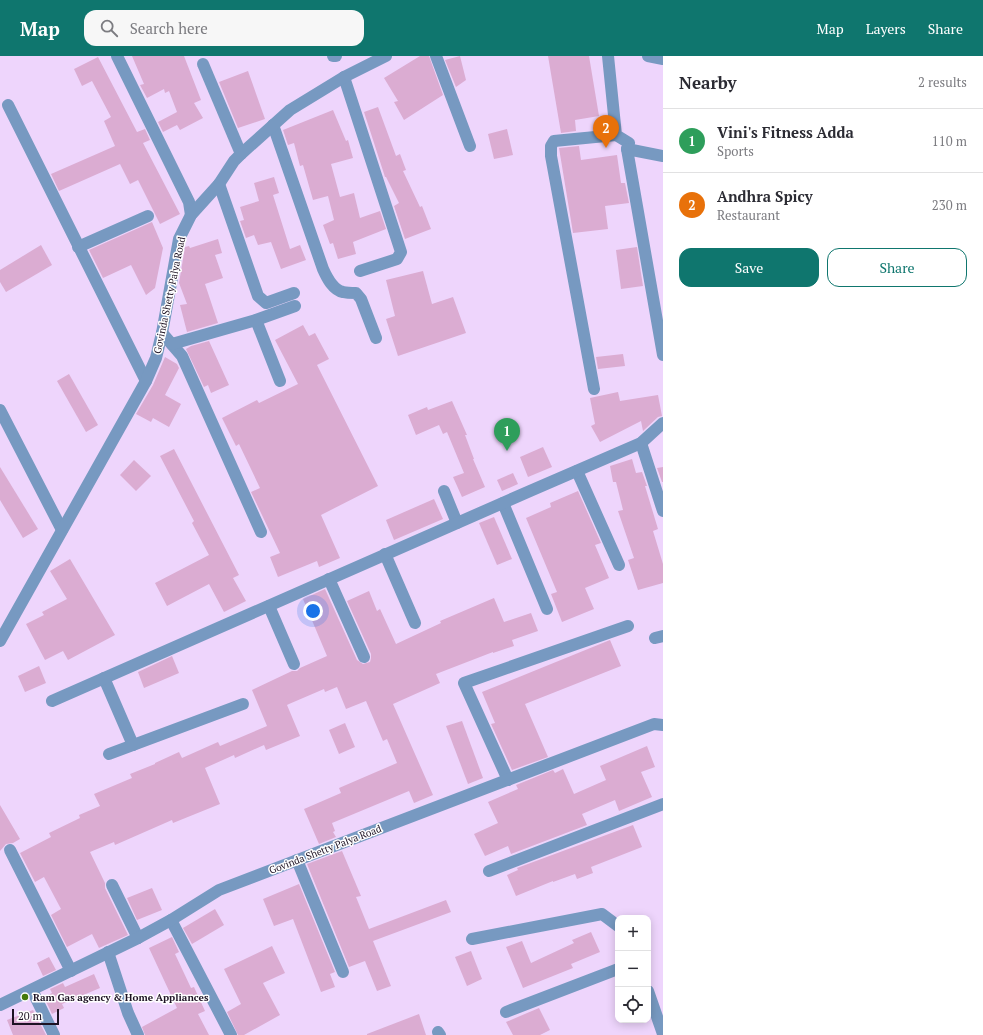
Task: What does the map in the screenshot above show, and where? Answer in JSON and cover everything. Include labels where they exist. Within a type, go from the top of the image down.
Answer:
[{"type":"street","points":[[117,56],[189,202],[191,215]]},
{"type":"street","name":"Govinda Shetty Palya Road","points":[[0,641],[146,381],[156,358],[162,333],[179,239],[191,215],[219,184],[234,161],[290,110],[344,77],[386,56]]},
{"type":"street","points":[[436,56],[470,146]]},
{"type":"street","points":[[608,56],[616,135]]},
{"type":"street","points":[[648,56],[663,59]]},
{"type":"street","points":[[203,64],[241,154]]},
{"type":"street","points":[[344,77],[401,252],[397,259],[360,271]]},
{"type":"street","points":[[8,105],[146,381]]},
{"type":"street","points":[[273,125],[322,269],[332,285],[337,289],[344,293],[356,293],[361,299],[376,338]]},
{"type":"street","points":[[594,389],[551,156],[551,146],[554,141],[616,135],[629,143],[627,149],[663,354]]},
{"type":"street","points":[[627,149],[663,156]]},
{"type":"street","points":[[219,184],[258,296],[266,303],[294,294]]},
{"type":"street","points":[[78,247],[148,216]]},
{"type":"street","points":[[172,344],[256,320],[295,306]]},
{"type":"street","points":[[256,320],[280,381]]},
{"type":"street","points":[[162,333],[182,356],[261,532]]},
{"type":"street","points":[[0,410],[62,530]]},
{"type":"street","points":[[52,701],[641,443],[663,423]]},
{"type":"street","points":[[641,443],[663,510]]},
{"type":"street","points":[[577,471],[619,565]]},
{"type":"street","points":[[444,491],[457,523]]},
{"type":"street","points":[[503,503],[547,609]]},
{"type":"street","points":[[385,554],[415,623]]},
{"type":"street","points":[[328,579],[364,657]]},
{"type":"street","points":[[269,606],[294,664]]},
{"type":"street","points":[[508,780],[464,683],[628,626]]},
{"type":"street","points":[[104,678],[133,745]]},
{"type":"street","points":[[109,754],[243,704]]},
{"type":"street","name":"Govinda Shetty Palya Road","points":[[0,1005],[138,938],[171,920],[218,890],[654,724],[663,725]]},
{"type":"street","points":[[489,871],[663,804]]},
{"type":"street","points":[[10,850],[71,971]]},
{"type":"street","points":[[297,860],[343,972]]},
{"type":"street","points":[[112,885],[138,938]]},
{"type":"street","points":[[472,939],[602,914],[615,924]]},
{"type":"street","points":[[171,920],[231,1035]]},
{"type":"street","points":[[108,952],[128,1013],[138,1035]]},
{"type":"street","points":[[506,1012],[615,970]]},
{"type":"street","points":[[32,990],[54,1035]]},
{"type":"street","points":[[651,1000],[663,1034]]},
{"type":"building","points":[[132,56],[184,56],[201,100],[194,103],[203,118],[180,130],[177,125],[163,132],[158,122],[177,112],[169,91],[165,93],[164,89],[147,98],[140,85],[144,84]]},
{"type":"building","points":[[420,56],[429,56],[443,95],[404,120],[394,102],[398,101],[384,78]]},
{"type":"building","points":[[460,56],[466,80],[456,87],[445,60]]},
{"type":"building","points":[[548,56],[589,56],[599,116],[575,120],[576,131],[561,133]]},
{"type":"building","points":[[98,57],[137,132],[145,129],[150,140],[143,143],[180,214],[160,224],[138,180],[130,184],[120,164],[59,191],[51,174],[115,146],[104,121],[111,117],[92,81],[82,86],[74,69]]},
{"type":"building","points":[[248,71],[265,119],[238,128],[219,82]]},
{"type":"building","points":[[378,107],[396,156],[400,154],[406,170],[403,171],[420,207],[422,206],[431,229],[405,239],[394,206],[399,203],[385,177],[364,112]]},
{"type":"building","points":[[333,110],[346,141],[348,140],[353,158],[331,164],[340,197],[354,193],[360,218],[380,211],[386,229],[353,242],[356,254],[338,259],[333,243],[330,244],[323,225],[334,220],[328,196],[313,200],[303,165],[300,166],[294,143],[288,145],[283,130]]},
{"type":"building","points":[[507,129],[513,155],[494,159],[488,134]]},
{"type":"building","points":[[579,146],[581,160],[617,155],[621,183],[625,183],[629,203],[605,206],[608,229],[573,233],[559,148]]},
{"type":"building","points":[[274,177],[279,193],[273,195],[290,249],[300,245],[306,260],[281,269],[271,242],[258,245],[254,235],[246,238],[240,221],[244,220],[240,207],[259,201],[254,183]]},
{"type":"building","points":[[152,222],[163,248],[155,288],[146,295],[131,265],[103,278],[89,250]]},
{"type":"building","points":[[218,239],[222,253],[215,255],[223,278],[205,284],[218,323],[187,332],[180,305],[187,304],[179,283],[185,247],[189,246],[190,248]]},
{"type":"building","points":[[41,245],[52,265],[6,292],[0,282],[0,270]]},
{"type":"building","points":[[637,247],[643,286],[621,289],[616,250]]},
{"type":"building","points":[[423,271],[432,304],[453,297],[466,333],[398,356],[386,319],[395,316],[386,280]]},
{"type":"building","points":[[303,325],[309,336],[315,333],[329,359],[317,365],[378,486],[321,515],[340,558],[319,567],[317,561],[278,577],[270,557],[280,553],[251,492],[260,488],[239,444],[236,446],[222,418],[257,400],[259,403],[298,384],[275,340]]},
{"type":"building","points":[[209,341],[229,385],[211,393],[208,385],[204,387],[186,349]]},
{"type":"building","points":[[623,354],[625,366],[598,369],[596,357]]},
{"type":"building","points":[[165,357],[177,364],[179,368],[165,395],[181,404],[169,427],[153,418],[151,422],[136,414],[153,385]]},
{"type":"building","points":[[69,374],[98,425],[86,432],[57,381]]},
{"type":"building","points":[[618,392],[620,401],[658,395],[662,416],[658,417],[643,431],[641,421],[600,442],[591,426],[595,424],[590,398]]},
{"type":"building","points":[[452,401],[467,435],[465,435],[473,459],[485,487],[462,497],[453,477],[464,473],[447,432],[443,434],[439,425],[416,435],[408,415],[427,407],[428,410]]},
{"type":"building","points":[[543,447],[552,467],[528,477],[520,457]]},
{"type":"building","points":[[174,449],[239,575],[233,578],[246,601],[224,612],[209,584],[167,606],[155,583],[209,555],[192,523],[194,521],[160,456]]},
{"type":"building","points":[[632,459],[636,473],[642,472],[647,486],[645,486],[658,529],[653,531],[663,564],[663,583],[638,590],[628,560],[634,558],[618,511],[623,510],[616,482],[613,482],[610,466]]},
{"type":"building","points":[[134,460],[151,476],[136,491],[120,475]]},
{"type":"building","points":[[0,467],[38,529],[23,538],[0,500]]},
{"type":"building","points":[[663,467],[663,482],[662,482],[657,468]]},
{"type":"building","points":[[513,473],[518,484],[502,491],[497,480]]},
{"type":"building","points":[[578,491],[601,543],[595,545],[609,578],[585,588],[594,609],[562,622],[551,594],[557,592],[526,518],[551,507],[550,503]]},
{"type":"building","points":[[434,499],[443,519],[394,540],[386,520]]},
{"type":"building","points":[[494,517],[512,559],[497,565],[479,523]]},
{"type":"building","points":[[70,559],[115,635],[68,660],[63,651],[45,660],[26,624],[44,615],[42,612],[67,599],[50,571]]},
{"type":"building","points":[[325,589],[357,660],[363,664],[370,662],[371,654],[347,601],[369,591],[377,611],[380,609],[396,644],[441,623],[440,621],[494,598],[504,622],[531,613],[538,631],[512,640],[514,646],[493,652],[436,674],[440,683],[393,704],[433,795],[414,803],[409,791],[332,823],[335,831],[333,832],[336,837],[319,844],[304,809],[341,793],[339,788],[397,763],[387,739],[383,741],[366,701],[346,709],[337,687],[325,692],[324,689],[287,705],[300,736],[266,750],[264,745],[235,758],[234,755],[205,768],[220,804],[173,823],[172,820],[115,845],[114,842],[90,852],[105,883],[105,888],[128,935],[99,948],[92,934],[67,947],[51,915],[61,909],[44,877],[35,882],[20,853],[51,837],[49,833],[80,818],[79,815],[100,806],[94,794],[132,778],[130,774],[179,752],[182,758],[218,742],[220,746],[267,726],[252,690],[292,671],[297,671],[300,668],[327,656],[303,599]]},
{"type":"building","points":[[610,640],[621,666],[525,704],[548,757],[512,770],[491,724],[495,723],[482,692]]},
{"type":"building","points":[[172,656],[179,673],[144,688],[138,672]]},
{"type":"building","points":[[39,666],[46,683],[25,692],[18,676]]},
{"type":"building","points":[[462,721],[483,778],[468,784],[446,726]]},
{"type":"building","points":[[345,723],[355,747],[339,754],[329,730]]},
{"type":"building","points":[[647,746],[655,767],[641,772],[652,797],[619,811],[615,800],[582,814],[587,825],[511,854],[508,846],[485,856],[474,834],[498,823],[488,802],[518,789],[516,785],[553,770],[555,773],[563,769],[574,794],[606,780],[600,766]]},
{"type":"building","points":[[0,805],[20,839],[13,843],[6,844],[0,851]]},
{"type":"building","points":[[633,825],[642,847],[591,867],[593,873],[577,879],[575,874],[516,896],[507,875],[518,870],[517,868]]},
{"type":"building","points":[[342,851],[361,896],[356,897],[369,929],[446,900],[451,912],[373,941],[391,986],[377,991],[365,961],[349,967],[307,864]]},
{"type":"building","points":[[299,884],[335,972],[330,974],[335,987],[321,992],[293,919],[274,926],[263,899]]},
{"type":"building","points":[[152,888],[162,910],[137,920],[127,898]]},
{"type":"building","points":[[215,909],[224,925],[192,944],[183,928]]},
{"type":"building","points":[[591,932],[600,952],[571,964],[573,968],[523,988],[506,947],[522,941],[531,963],[574,943],[572,940]]},
{"type":"building","points":[[172,937],[179,952],[175,954],[191,988],[194,987],[205,1011],[198,1014],[209,1035],[145,1035],[142,1027],[177,1008],[149,948]]},
{"type":"building","points":[[272,946],[285,973],[263,983],[280,1015],[244,1035],[238,1035],[227,1012],[241,1004],[224,969]]},
{"type":"building","points":[[471,951],[482,979],[467,986],[455,957]]},
{"type":"building","points":[[49,957],[56,970],[43,976],[37,963]]},
{"type":"building","points":[[94,974],[100,988],[62,1004],[64,1008],[52,1014],[44,997],[52,993],[50,989],[63,983],[65,987]]},
{"type":"building","points":[[539,1008],[550,1030],[540,1035],[513,1035],[506,1022]]},
{"type":"building","points":[[33,1010],[46,1035],[13,1035],[7,1020]]},
{"type":"building","points":[[419,1014],[426,1035],[367,1035],[367,1034]]},
{"type":"place","name":"Andhra Spicy","points":[[606,148]]},
{"type":"place","name":"Vini's Fitness Adda","points":[[507,451]]},
{"type":"place","name":"Ram Gas agency & Home Appliances","points":[[25,997]]}]
